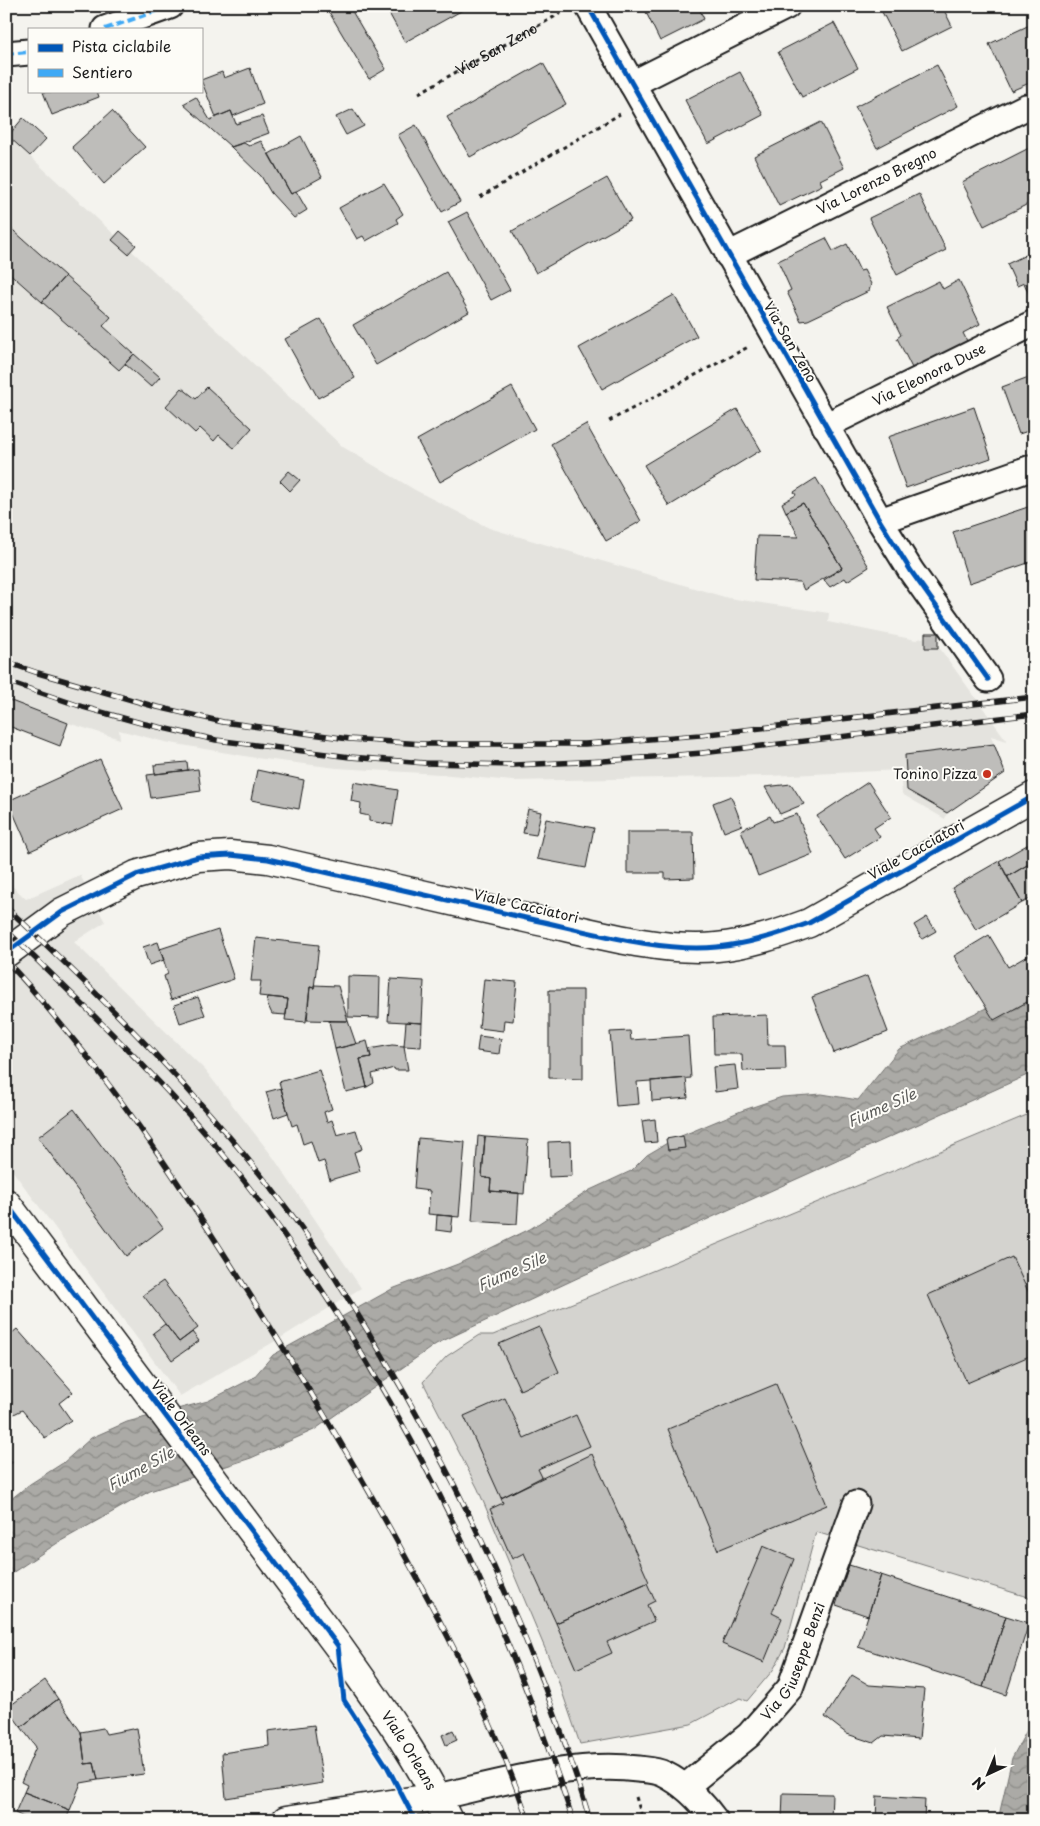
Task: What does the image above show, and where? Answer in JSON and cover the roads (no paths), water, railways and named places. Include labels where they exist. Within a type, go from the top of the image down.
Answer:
[{"type":"street","points":[[108,28],[170,6]]},
{"type":"street","points":[[637,93],[787,6]]},
{"type":"street","name":"Via San Zeno","points":[[576,9],[637,93],[772,334],[910,571],[988,679]]},
{"type":"street","points":[[6,54],[28,52]]},
{"type":"street","name":"Via Lorenzo Bregno","points":[[728,255],[1026,107]]},
{"type":"street","name":"Via Eleonora Duse","points":[[825,426],[1034,323]]},
{"type":"street","points":[[880,521],[1034,467]]},
{"type":"street","name":"Viale Cacciatori","points":[[6,953],[62,912],[136,875],[198,856],[230,855],[268,859],[620,939],[685,947],[716,947],[750,942],[809,923],[1034,796]]},
{"type":"street","name":"Viale Orleans","points":[[6,1203],[380,1704],[443,1808]]},
{"type":"street","name":"Via Giuseppe Benzi","points":[[685,1787],[749,1734],[790,1688],[856,1504]]},
{"type":"street","points":[[292,1819],[443,1808],[557,1772],[594,1768],[620,1768],[662,1773],[685,1787],[706,1807],[715,1820]]},
{"type":"water","name":"Fiume Sile","points":[[1034,999],[1034,1072],[584,1275],[436,1344],[314,1430],[251,1458],[150,1491],[59,1542],[6,1577],[6,1503],[30,1484],[63,1463],[91,1438],[127,1422],[208,1401],[253,1378],[273,1355],[392,1289],[458,1264],[530,1229],[590,1190],[631,1171],[647,1155],[674,1139],[741,1111],[782,1097],[822,1094],[858,1100],[899,1049],[1001,1001]]},
{"type":"water","points":[[1034,1717],[1034,1820],[998,1820],[1012,1758]]},
{"type":"railway","points":[[6,662],[153,706],[223,722],[349,739],[423,744],[585,744],[700,735],[1034,697]]},
{"type":"railway","points":[[6,681],[83,707],[141,723],[216,740],[350,757],[425,763],[514,765],[604,761],[702,753],[1034,714]]},
{"type":"railway","points":[[6,907],[119,1016],[191,1093],[259,1173],[303,1230],[336,1280],[411,1404],[442,1461],[499,1577],[548,1697],[590,1820]]},
{"type":"railway","points":[[6,930],[114,1035],[191,1117],[257,1197],[331,1305],[398,1416],[456,1528],[482,1584],[531,1701],[573,1820]]},
{"type":"railway","points":[[6,961],[84,1053],[154,1148],[198,1213],[306,1386],[370,1494],[444,1628],[475,1691],[503,1755],[528,1820]]},
{"type":"place","name":"Tonino Pizza","points":[[987,774]]}]
